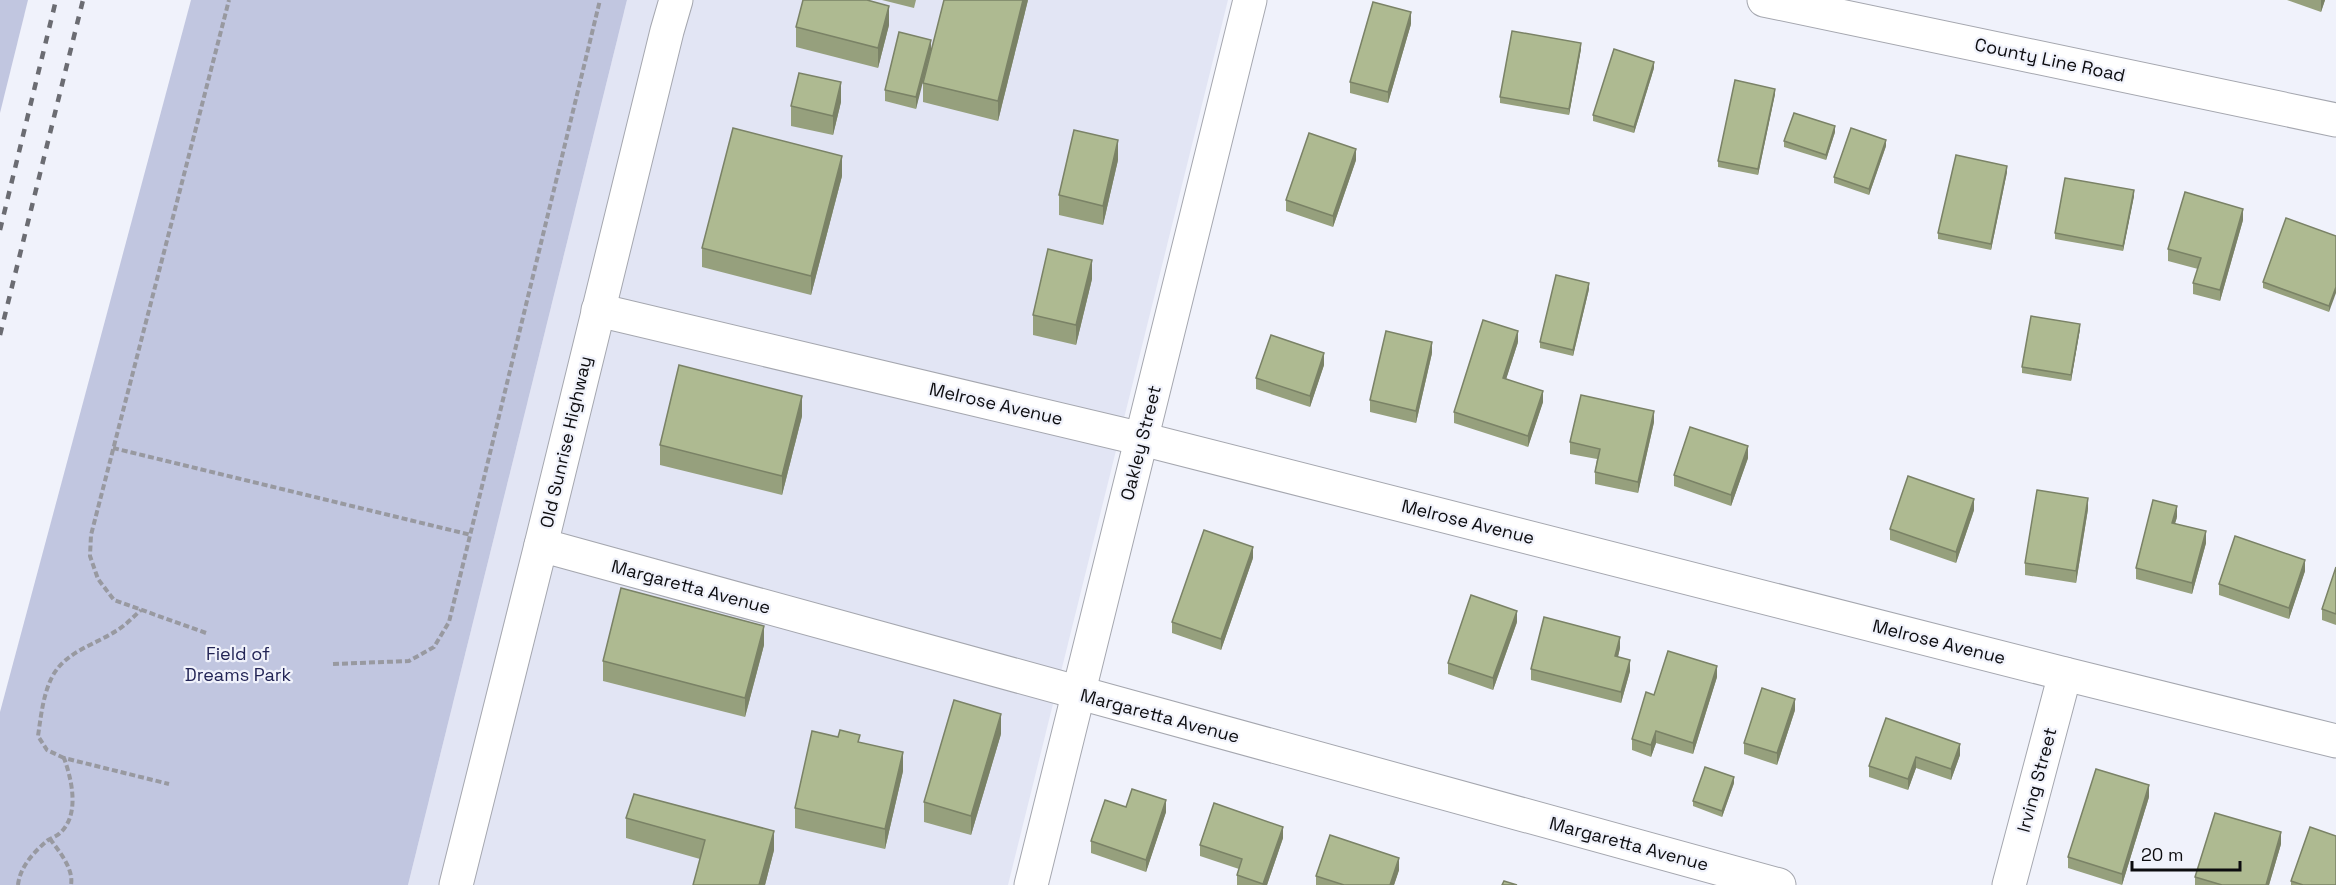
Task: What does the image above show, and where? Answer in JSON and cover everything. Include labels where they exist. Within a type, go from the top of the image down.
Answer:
[{"type":"street","name":"Old Sunrise Highway","points":[[456,885],[676,0]]},
{"type":"street","name":"Oakley Street","points":[[1031,885],[1250,0]]},
{"type":"street","name":"County Line Road","points":[[1764,0],[2336,120]]},
{"type":"street","name":"Melrose Avenue","points":[[598,310],[1142,439],[2336,741]]},
{"type":"street","name":"Margaretta Avenue","points":[[541,546],[1779,885]]},
{"type":"street","name":"Irving Street","points":[[2009,885],[2065,674]]},
{"type":"path","points":[[206,633],[114,600],[98,579],[90,556],[91,535],[229,0]]},
{"type":"path","points":[[333,664],[409,661],[434,647],[449,622],[600,0]]},
{"type":"path","points":[[113,448],[471,535]]},
{"type":"path","points":[[142,610],[116,631],[72,655],[53,675],[44,698],[38,736],[47,750],[64,758],[169,784]]},
{"type":"path","points":[[18,885],[18,879],[30,856],[61,832],[69,818],[73,801],[69,773],[64,758]]},
{"type":"path","points":[[50,839],[62,855],[72,880],[71,885]]},
{"type":"shaded area","points":[[627,0],[1228,0],[1008,885],[408,885]]},
{"type":"green space","points":[[0,0],[28,0],[0,113]]},
{"type":"green space","name":"Field of Dreams Park","points":[[191,0],[627,0],[408,885],[0,885],[0,712]]},
{"type":"building","points":[[803,0],[867,0],[889,6],[878,48],[796,27]]},
{"type":"building","points":[[944,0],[1023,0],[998,101],[923,83]]},
{"type":"building","points":[[1373,2],[1411,12],[1388,92],[1350,82]]},
{"type":"building","points":[[1512,31],[1581,43],[1569,109],[1500,97]]},
{"type":"building","points":[[899,32],[931,40],[916,97],[885,90]]},
{"type":"building","points":[[1614,49],[1654,62],[1634,127],[1593,115]]},
{"type":"building","points":[[799,73],[841,82],[833,116],[791,106]]},
{"type":"building","points":[[1735,80],[1775,89],[1758,169],[1718,161]]},
{"type":"building","points":[[1794,113],[1835,126],[1826,155],[1784,141]]},
{"type":"building","points":[[733,128],[842,156],[811,276],[702,248]]},
{"type":"building","points":[[1851,128],[1886,140],[1869,189],[1834,177]]},
{"type":"building","points":[[1074,130],[1118,140],[1103,206],[1059,195]]},
{"type":"building","points":[[1309,133],[1356,149],[1333,216],[1286,200]]},
{"type":"building","points":[[1956,155],[2007,166],[1991,244],[1938,233]]},
{"type":"building","points":[[2065,178],[2134,190],[2123,246],[2055,233]]},
{"type":"building","points":[[2185,192],[2243,209],[2220,290],[2193,283],[2201,258],[2168,249]]},
{"type":"building","points":[[2286,218],[2336,236],[2336,287],[2329,306],[2263,282]]},
{"type":"building","points":[[1048,249],[1092,260],[1076,325],[1033,315]]},
{"type":"building","points":[[1556,275],[1589,283],[1573,350],[1540,342]]},
{"type":"building","points":[[2031,316],[2080,324],[2071,375],[2022,367]]},
{"type":"building","points":[[1483,320],[1518,331],[1503,378],[1543,391],[1528,436],[1454,412]]},
{"type":"building","points":[[1386,331],[1432,342],[1416,411],[1370,400]]},
{"type":"building","points":[[1271,335],[1324,353],[1310,396],[1256,378]]},
{"type":"building","points":[[679,365],[802,396],[782,476],[660,445]]},
{"type":"building","points":[[1581,395],[1654,411],[1638,482],[1595,472],[1600,449],[1570,442]]},
{"type":"building","points":[[1690,427],[1748,446],[1731,495],[1674,475]]},
{"type":"building","points":[[1908,476],[1974,499],[1956,552],[1890,529]]},
{"type":"building","points":[[2037,490],[2088,498],[2076,571],[2025,563]]},
{"type":"building","points":[[2153,500],[2177,506],[2172,523],[2206,531],[2192,583],[2136,568]]},
{"type":"building","points":[[1204,530],[1253,547],[1221,639],[1172,622]]},
{"type":"building","points":[[2235,536],[2305,560],[2289,608],[2219,584]]},
{"type":"building","points":[[2336,567],[2336,614],[2322,609]]},
{"type":"building","points":[[621,588],[764,626],[745,698],[603,661]]},
{"type":"building","points":[[1471,595],[1517,611],[1493,678],[1448,663]]},
{"type":"building","points":[[1544,617],[1620,637],[1615,656],[1630,660],[1621,692],[1531,669]]},
{"type":"building","points":[[1668,651],[1717,666],[1693,743],[1656,731],[1651,745],[1632,739],[1646,692],[1654,695]]},
{"type":"building","points":[[1762,688],[1795,699],[1777,753],[1744,743]]},
{"type":"building","points":[[954,700],[1001,714],[971,816],[924,802]]},
{"type":"building","points":[[1886,718],[1960,744],[1951,769],[1916,757],[1908,779],[1869,766]]},
{"type":"building","points":[[840,730],[860,735],[858,742],[903,752],[885,829],[795,808],[812,731],[838,737]]},
{"type":"building","points":[[1705,767],[1734,777],[1722,811],[1693,801]]},
{"type":"building","points":[[2096,769],[2149,785],[2122,874],[2068,857]]},
{"type":"building","points":[[1132,789],[1166,800],[1146,860],[1091,841],[1105,800],[1126,807]]},
{"type":"building","points":[[634,794],[774,831],[759,885],[693,885],[705,840],[626,818]]},
{"type":"building","points":[[1214,803],[1283,827],[1263,884],[1237,875],[1242,859],[1200,845]]},
{"type":"building","points":[[2215,813],[2281,832],[2266,885],[2222,885],[2195,877]]},
{"type":"building","points":[[2310,827],[2336,836],[2336,885],[2303,885],[2291,881]]},
{"type":"building","points":[[1330,835],[1399,858],[1390,885],[1344,885],[1316,876]]},
{"type":"building","points":[[1504,881],[1517,885],[1502,885]]},
{"type":"railway","points":[[0,230],[56,0]]},
{"type":"railway","points":[[0,335],[83,0]]}]
